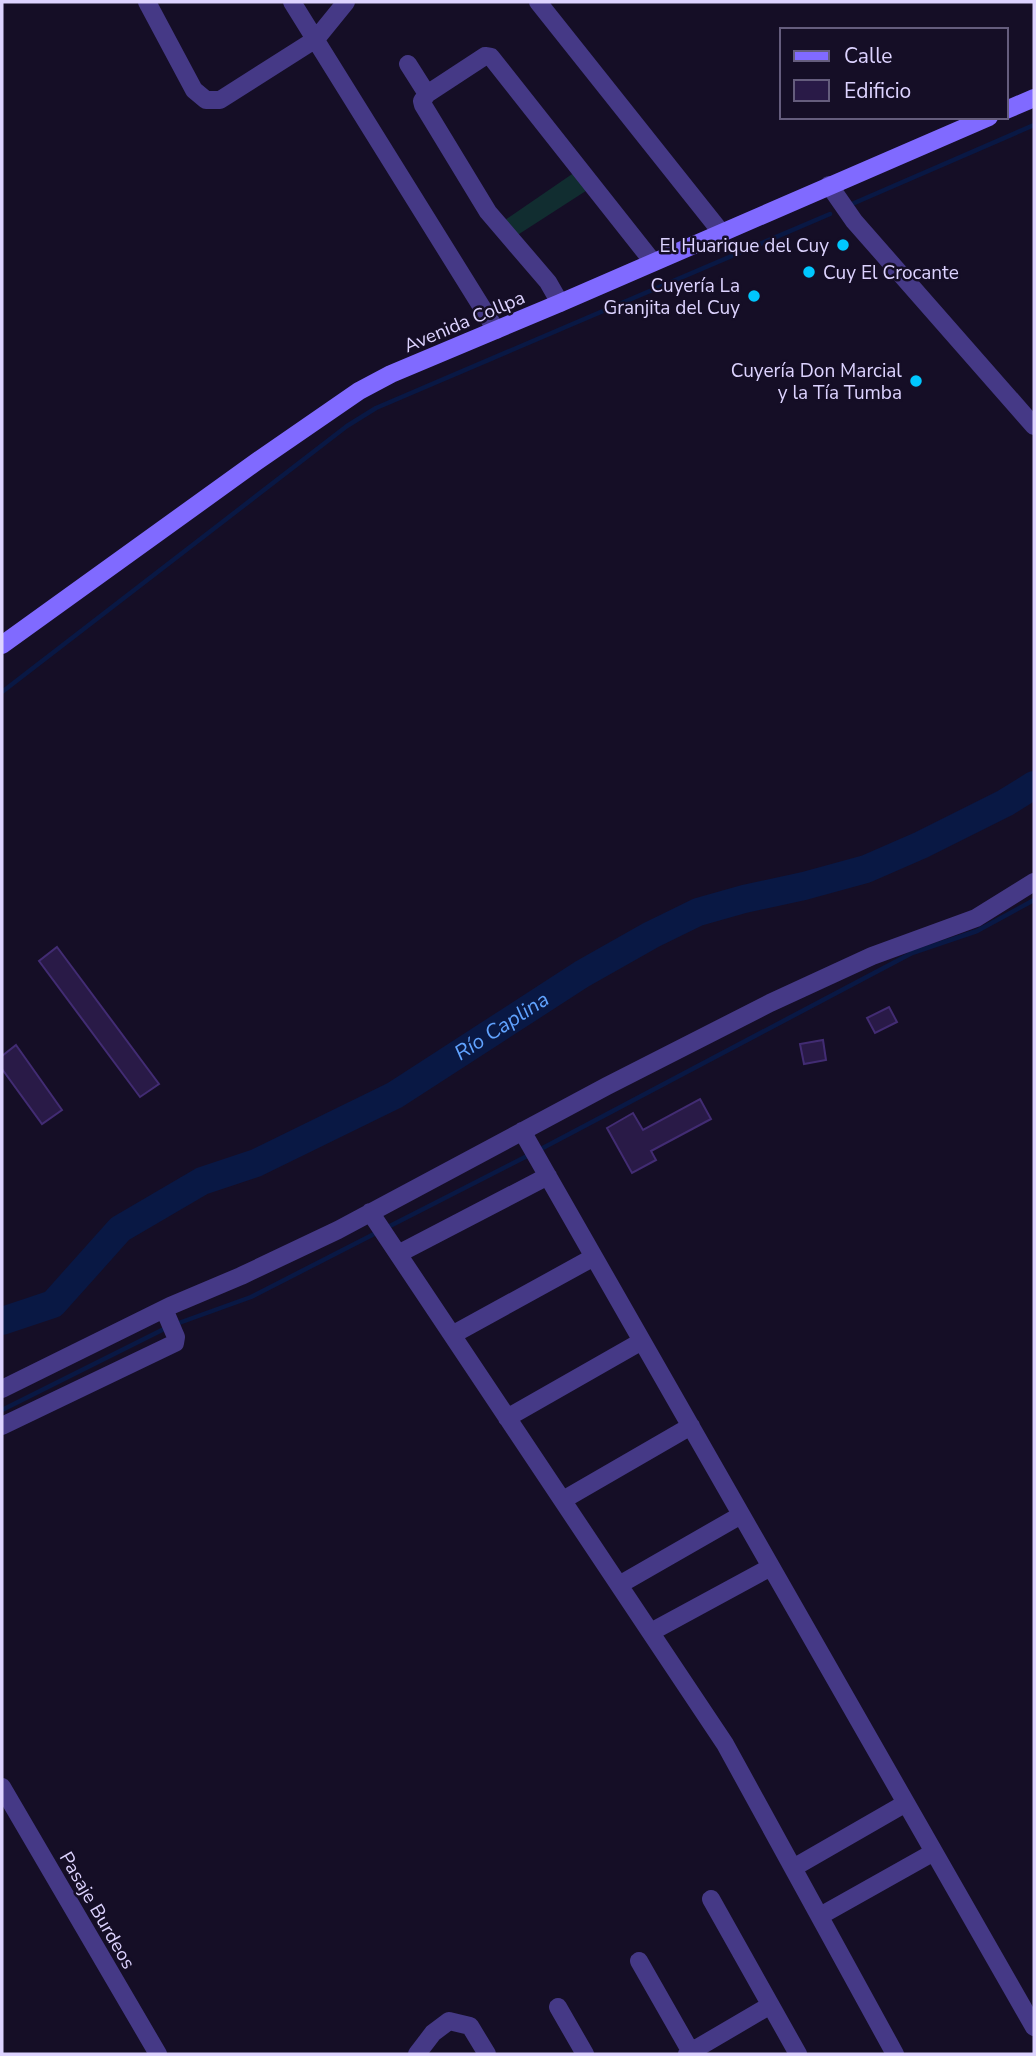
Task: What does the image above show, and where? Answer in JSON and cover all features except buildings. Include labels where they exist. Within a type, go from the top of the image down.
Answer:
[{"type":"main road","points":[[1008,109],[1034,98]]},
{"type":"main road","name":"Avenida Collpa","points":[[2,645],[359,391],[391,374],[984,119]]},
{"type":"street","points":[[147,2],[194,90],[206,100],[220,100],[316,39],[346,2]]},
{"type":"street","points":[[292,2],[495,330]]},
{"type":"street","points":[[538,2],[721,232]]},
{"type":"street","points":[[560,303],[548,282],[488,212],[423,105],[422,101],[427,94],[485,56],[491,57],[653,262]]},
{"type":"street","points":[[408,64],[427,94]]},
{"type":"street","points":[[829,185],[855,221],[1034,426]]},
{"type":"street","points":[[2,1390],[169,1320],[241,1276],[378,1224],[530,1145],[607,1086],[771,1003],[872,956],[976,918],[1034,881]]},
{"type":"street","points":[[530,1145],[1034,2027]]},
{"type":"street","points":[[398,1254],[548,1176]]},
{"type":"street","points":[[378,1224],[725,1744],[895,2054]]},
{"type":"street","points":[[452,1335],[594,1257]]},
{"type":"street","points":[[2,1426],[175,1343],[176,1337],[169,1320]]},
{"type":"street","points":[[508,1418],[642,1341]]},
{"type":"street","points":[[563,1500],[691,1426]]},
{"type":"street","points":[[619,1585],[741,1515]]},
{"type":"street","points":[[650,1632],[771,1567]]},
{"type":"street","name":"Pasaje Burdeos","points":[[2,1787],[158,2054]]},
{"type":"street","points":[[793,1868],[906,1803]]},
{"type":"street","points":[[820,1916],[934,1852]]},
{"type":"street","points":[[711,1899],[798,2054]]},
{"type":"street","points":[[639,1961],[690,2054],[769,2006]]},
{"type":"street","points":[[558,2007],[585,2054]]},
{"type":"street","points":[[416,2054],[433,2033],[449,2021],[470,2025],[487,2054]]},
{"type":"green space","points":[[578,170],[592,187],[516,236],[505,220]]},
{"type":"waterway","points":[[852,204],[1034,125]]},
{"type":"waterway","points":[[2,692],[347,426],[376,408],[830,214]]},
{"type":"waterway","name":"Río Caplina","points":[[2,1321],[53,1304],[120,1229],[202,1181],[256,1163],[395,1095],[582,974],[651,935],[698,912],[866,869],[921,845],[1005,803],[1034,785]]},
{"type":"waterway","points":[[539,1150],[912,953],[977,931],[1034,900]]},
{"type":"waterway","points":[[386,1228],[531,1154]]},
{"type":"waterway","points":[[176,1324],[251,1297],[378,1232]]},
{"type":"waterway","points":[[2,1410],[168,1327]]},
{"type":"place","name":"El Huarique del Cuy","points":[[843,245]]},
{"type":"place","name":"Cuy El Crocante","points":[[809,272]]},
{"type":"place","name":"Cuyería La Granjita del Cuy","points":[[754,296]]},
{"type":"place","name":"Cuyería Don Marcial y la Tía Tumba","points":[[916,381]]}]
